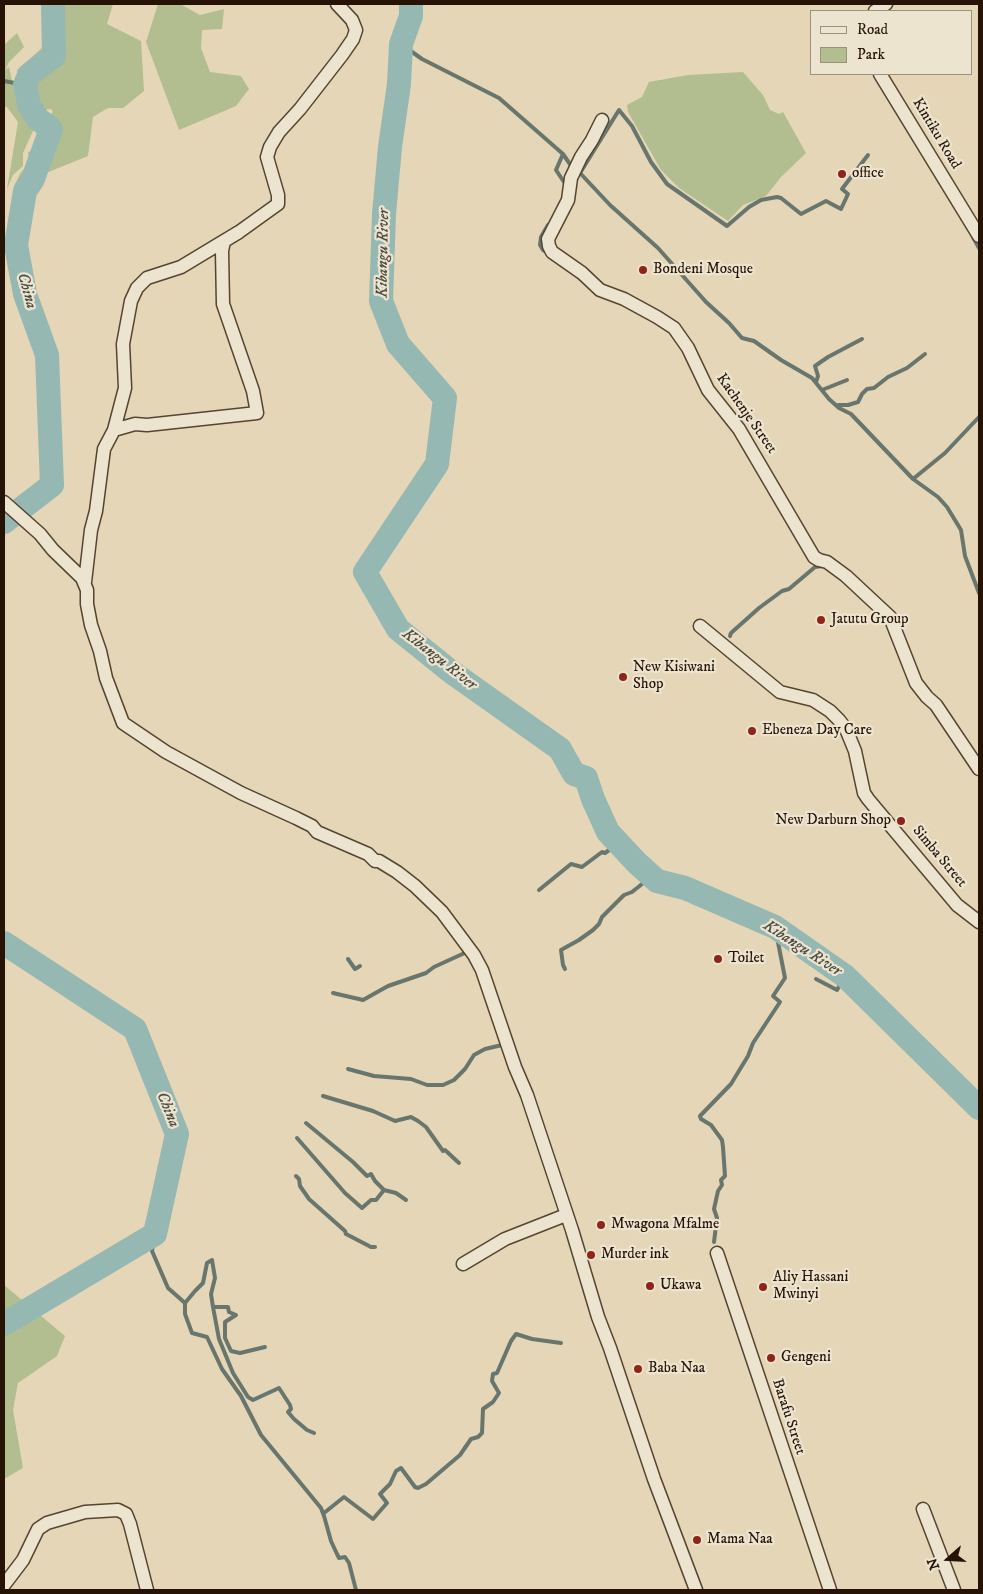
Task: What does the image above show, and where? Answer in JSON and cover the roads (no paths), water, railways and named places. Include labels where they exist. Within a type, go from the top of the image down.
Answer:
[{"type":"street","points":[[338,4],[352,20],[356,30],[353,39],[342,55],[300,110],[279,132],[270,147],[267,157],[278,195],[278,204],[224,241],[181,267],[147,278],[137,288],[131,301],[123,344],[126,388],[114,430],[104,449],[96,511],[91,530],[85,582],[91,626],[100,651],[106,678],[123,723],[166,752],[241,794],[296,818],[312,826],[317,832],[368,854],[375,861],[379,861],[397,872],[442,912],[474,955],[482,970],[515,1067],[527,1095],[598,1317],[654,1479],[696,1590]]},
{"type":"street","name":"Kintiku Road","points":[[881,75],[979,236]]},
{"type":"street","name":"Kachenje Street","points":[[602,120],[571,178],[568,200],[548,239],[552,252],[582,273],[600,290],[640,307],[674,328],[688,348],[708,390],[739,429],[758,458],[814,557],[827,562],[846,576],[890,617],[916,683],[936,705],[979,769]]},
{"type":"street","points":[[114,430],[135,424],[257,413],[253,391],[223,304],[222,251],[224,241]]},
{"type":"street","points":[[4,502],[40,534],[85,582]]},
{"type":"street","name":"Simba Street","points":[[700,626],[780,692],[813,700],[830,710],[846,729],[855,751],[864,793],[868,799],[957,905],[979,922]]},
{"type":"street","points":[[463,1264],[505,1238],[566,1215]]},
{"type":"street","name":"Barafu Street","points":[[717,1253],[830,1590]]},
{"type":"street","points":[[923,1508],[954,1590]]},
{"type":"street","points":[[4,1585],[23,1560],[38,1529],[47,1523],[85,1512],[118,1510],[126,1514],[130,1524],[148,1590]]},
{"type":"waterway","name":"China","points":[[4,522],[52,485],[47,355],[25,294],[16,245],[25,191],[33,179],[51,129],[38,119],[29,105],[25,85],[29,75],[54,56],[53,4]]},
{"type":"waterway","name":"Kibangu River","points":[[411,4],[411,16],[401,44],[399,84],[390,147],[384,214],[381,301],[398,344],[445,398],[437,464],[365,572],[398,629],[450,671],[560,749],[574,774],[586,778],[608,832],[657,881],[685,888],[775,927],[845,976],[979,1108]]},
{"type":"waterway","points":[[401,44],[422,59],[499,98],[563,154],[574,170],[580,173],[610,205],[658,248],[706,302],[742,338],[754,341],[812,378],[829,399],[839,408],[851,414],[913,479],[938,497],[947,507],[961,530],[965,556],[979,593]]},
{"type":"waterway","points":[[4,81],[25,85]]},
{"type":"waterway","points":[[580,173],[619,110],[632,126],[651,162],[667,184],[727,226],[749,207],[761,200],[777,197],[801,214],[826,201],[841,209],[848,194],[842,189],[868,155]]},
{"type":"waterway","points":[[563,154],[556,170],[566,185]]},
{"type":"waterway","points":[[548,225],[541,237],[540,245],[548,253]]},
{"type":"waterway","points":[[973,237],[979,248]]},
{"type":"waterway","points":[[816,382],[818,376],[815,366],[862,339]]},
{"type":"waterway","points":[[838,405],[858,402],[867,389],[874,388],[888,377],[907,368],[925,354]]},
{"type":"waterway","points":[[822,390],[847,380]]},
{"type":"waterway","points":[[913,479],[945,453],[979,417]]},
{"type":"waterway","points":[[730,636],[759,608],[782,591],[789,589],[815,567],[822,566]]},
{"type":"waterway","points":[[539,890],[571,864],[582,867],[602,852],[605,853],[619,843]]},
{"type":"waterway","points":[[565,969],[561,950],[593,930],[599,924],[602,917],[624,895],[632,892],[652,876]]},
{"type":"waterway","points":[[714,1242],[717,1218],[714,1209],[718,1191],[722,1185],[721,1180],[725,1176],[723,1147],[722,1140],[711,1125],[701,1119],[700,1116],[731,1084],[748,1056],[753,1043],[780,1002],[773,996],[785,978],[775,927]]},
{"type":"waterway","name":"China","points":[[4,943],[135,1029],[177,1134],[155,1234],[4,1324]]},
{"type":"waterway","points":[[333,993],[363,1000],[388,986],[426,973],[434,967],[469,951]]},
{"type":"waterway","points":[[348,959],[355,969],[360,966]]},
{"type":"waterway","points":[[816,979],[837,990],[845,976]]},
{"type":"waterway","points":[[348,1069],[374,1076],[411,1079],[427,1085],[443,1085],[454,1080],[465,1069],[474,1055],[485,1049],[502,1045],[503,1042]]},
{"type":"waterway","points":[[323,1096],[373,1111],[395,1121],[411,1117],[426,1127],[443,1151],[445,1150],[459,1163]]},
{"type":"waterway","points":[[306,1123],[367,1176],[371,1174],[384,1190],[396,1193],[406,1200]]},
{"type":"waterway","points":[[297,1138],[345,1193],[362,1208],[371,1200],[376,1200],[384,1190]]},
{"type":"waterway","points":[[296,1176],[309,1199],[346,1234],[371,1247],[375,1247]]},
{"type":"waterway","points":[[155,1234],[152,1251],[168,1288],[185,1303],[185,1314],[192,1333],[207,1337],[222,1369],[241,1396],[261,1435],[321,1508],[331,1541],[339,1558],[345,1557],[349,1563],[356,1590]]},
{"type":"waterway","points":[[185,1303],[203,1283],[207,1263],[212,1260],[215,1278],[211,1294],[213,1307]]},
{"type":"waterway","points":[[265,1347],[240,1353],[231,1351],[225,1338],[225,1322],[236,1315],[229,1312],[228,1307],[213,1307],[219,1339],[233,1373],[248,1397],[253,1400],[279,1388],[290,1405],[291,1409],[288,1412],[307,1430],[314,1433]]},
{"type":"waterway","points":[[324,1513],[344,1497],[373,1519],[387,1503],[380,1494],[390,1484],[396,1471],[401,1468],[415,1487],[418,1488],[426,1484],[460,1455],[471,1439],[478,1437],[482,1433],[483,1409],[493,1402],[499,1393],[492,1381],[493,1374],[497,1373],[516,1334],[532,1339],[561,1343]]},
{"type":"place","name":"office","points":[[842,174]]},
{"type":"place","name":"Bondeni Mosque","points":[[643,270]]},
{"type":"place","name":"Jatutu Group","points":[[821,620]]},
{"type":"place","name":"New Kisiwani Shop","points":[[623,677]]},
{"type":"place","name":"Ebeneza Day Care","points":[[752,731]]},
{"type":"place","name":"New Darburn Shop","points":[[901,821]]},
{"type":"place","name":"Toilet","points":[[718,959]]},
{"type":"place","name":"Mwagona Mfalme","points":[[601,1225]]},
{"type":"place","name":"Murder ink","points":[[591,1255]]},
{"type":"place","name":"Ukawa","points":[[650,1286]]},
{"type":"place","name":"Aliy Hassani Mwinyi","points":[[763,1287]]},
{"type":"place","name":"Gengeni","points":[[771,1358]]},
{"type":"place","name":"Baba Naa","points":[[638,1369]]},
{"type":"place","name":"Mama Naa","points":[[697,1540]]}]
